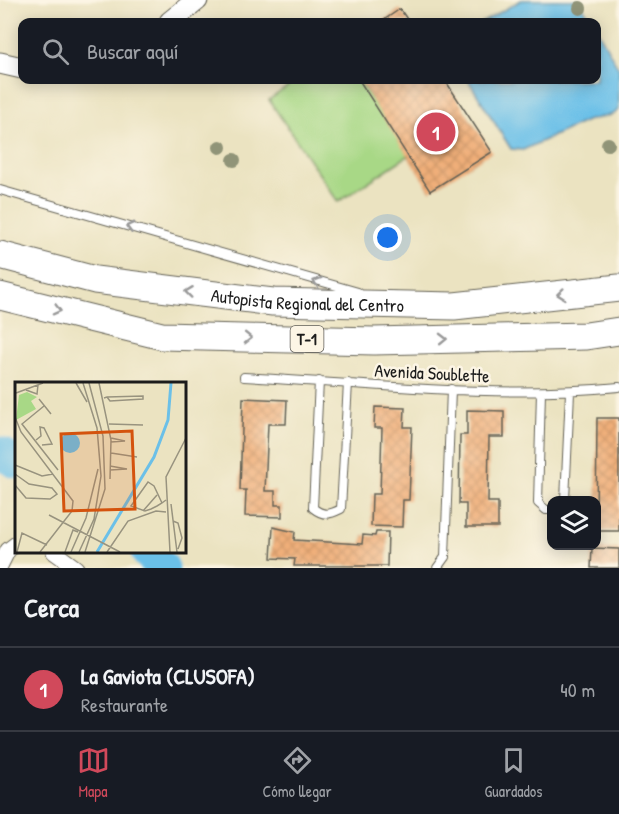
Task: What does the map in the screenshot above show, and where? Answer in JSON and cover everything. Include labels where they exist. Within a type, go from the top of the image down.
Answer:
[{"type":"highway","name":"Autopista Regional del Centro","points":[[0,255],[95,280],[273,302],[454,306],[619,288]]},
{"type":"highway","name":"Autopista Regional del Centro","points":[[0,296],[162,336],[386,341],[586,336],[619,331]]},
{"type":"street","points":[[175,18],[198,0]]},
{"type":"street","points":[[0,63],[18,67]]},
{"type":"street","points":[[0,566],[8,550],[15,545]]},
{"type":"street","points":[[55,553],[76,568]]},
{"type":"lane","points":[[0,190],[261,263],[324,285],[415,305]]},
{"type":"lane","name":"Avenida Soublette","points":[[244,377],[541,392],[570,392],[619,387]]},
{"type":"lane","points":[[319,381],[313,508],[321,514],[330,514],[341,509],[348,383]]},
{"type":"lane","points":[[437,568],[445,557],[451,389]]},
{"type":"lane","points":[[541,392],[538,503],[547,510]]},
{"type":"lane","points":[[565,496],[570,392]]},
{"type":"green space","points":[[291,84],[362,84],[409,155],[338,202],[269,100]]},
{"type":"water","points":[[521,0],[579,0],[590,18],[490,18]]},
{"type":"water","points":[[601,37],[619,69],[619,109],[614,114],[586,121],[523,150],[511,149],[470,84],[601,84]]},
{"type":"building","points":[[400,9],[406,18],[387,18]]},
{"type":"building","points":[[362,84],[448,84],[492,152],[430,191]]},
{"type":"building","points":[[243,398],[287,400],[286,424],[268,424],[265,491],[275,491],[275,505],[282,505],[282,517],[245,516],[246,490],[240,490]]},
{"type":"building","points":[[375,407],[405,408],[404,427],[412,427],[409,500],[403,500],[402,527],[371,526],[372,494],[380,494],[382,428],[374,428]]},
{"type":"building","points":[[467,410],[504,411],[504,437],[489,437],[488,502],[498,502],[498,527],[466,527],[466,504],[459,504],[460,435],[467,435]]},
{"type":"building","points":[[597,418],[619,418],[619,531],[601,531],[601,496],[596,496]]},
{"type":"building","points":[[273,527],[295,532],[294,540],[362,544],[363,535],[375,536],[376,532],[388,532],[387,566],[294,566],[295,559],[271,558]]},
{"type":"building","points":[[619,549],[619,568],[591,568],[592,550]]},
{"type":"waterway","points":[[0,453],[15,461]]},
{"type":"waterway","points":[[148,553],[163,568]]},
{"type":"place","name":"La Gaviota (CLUSOFA)","points":[[436,132]]}]
